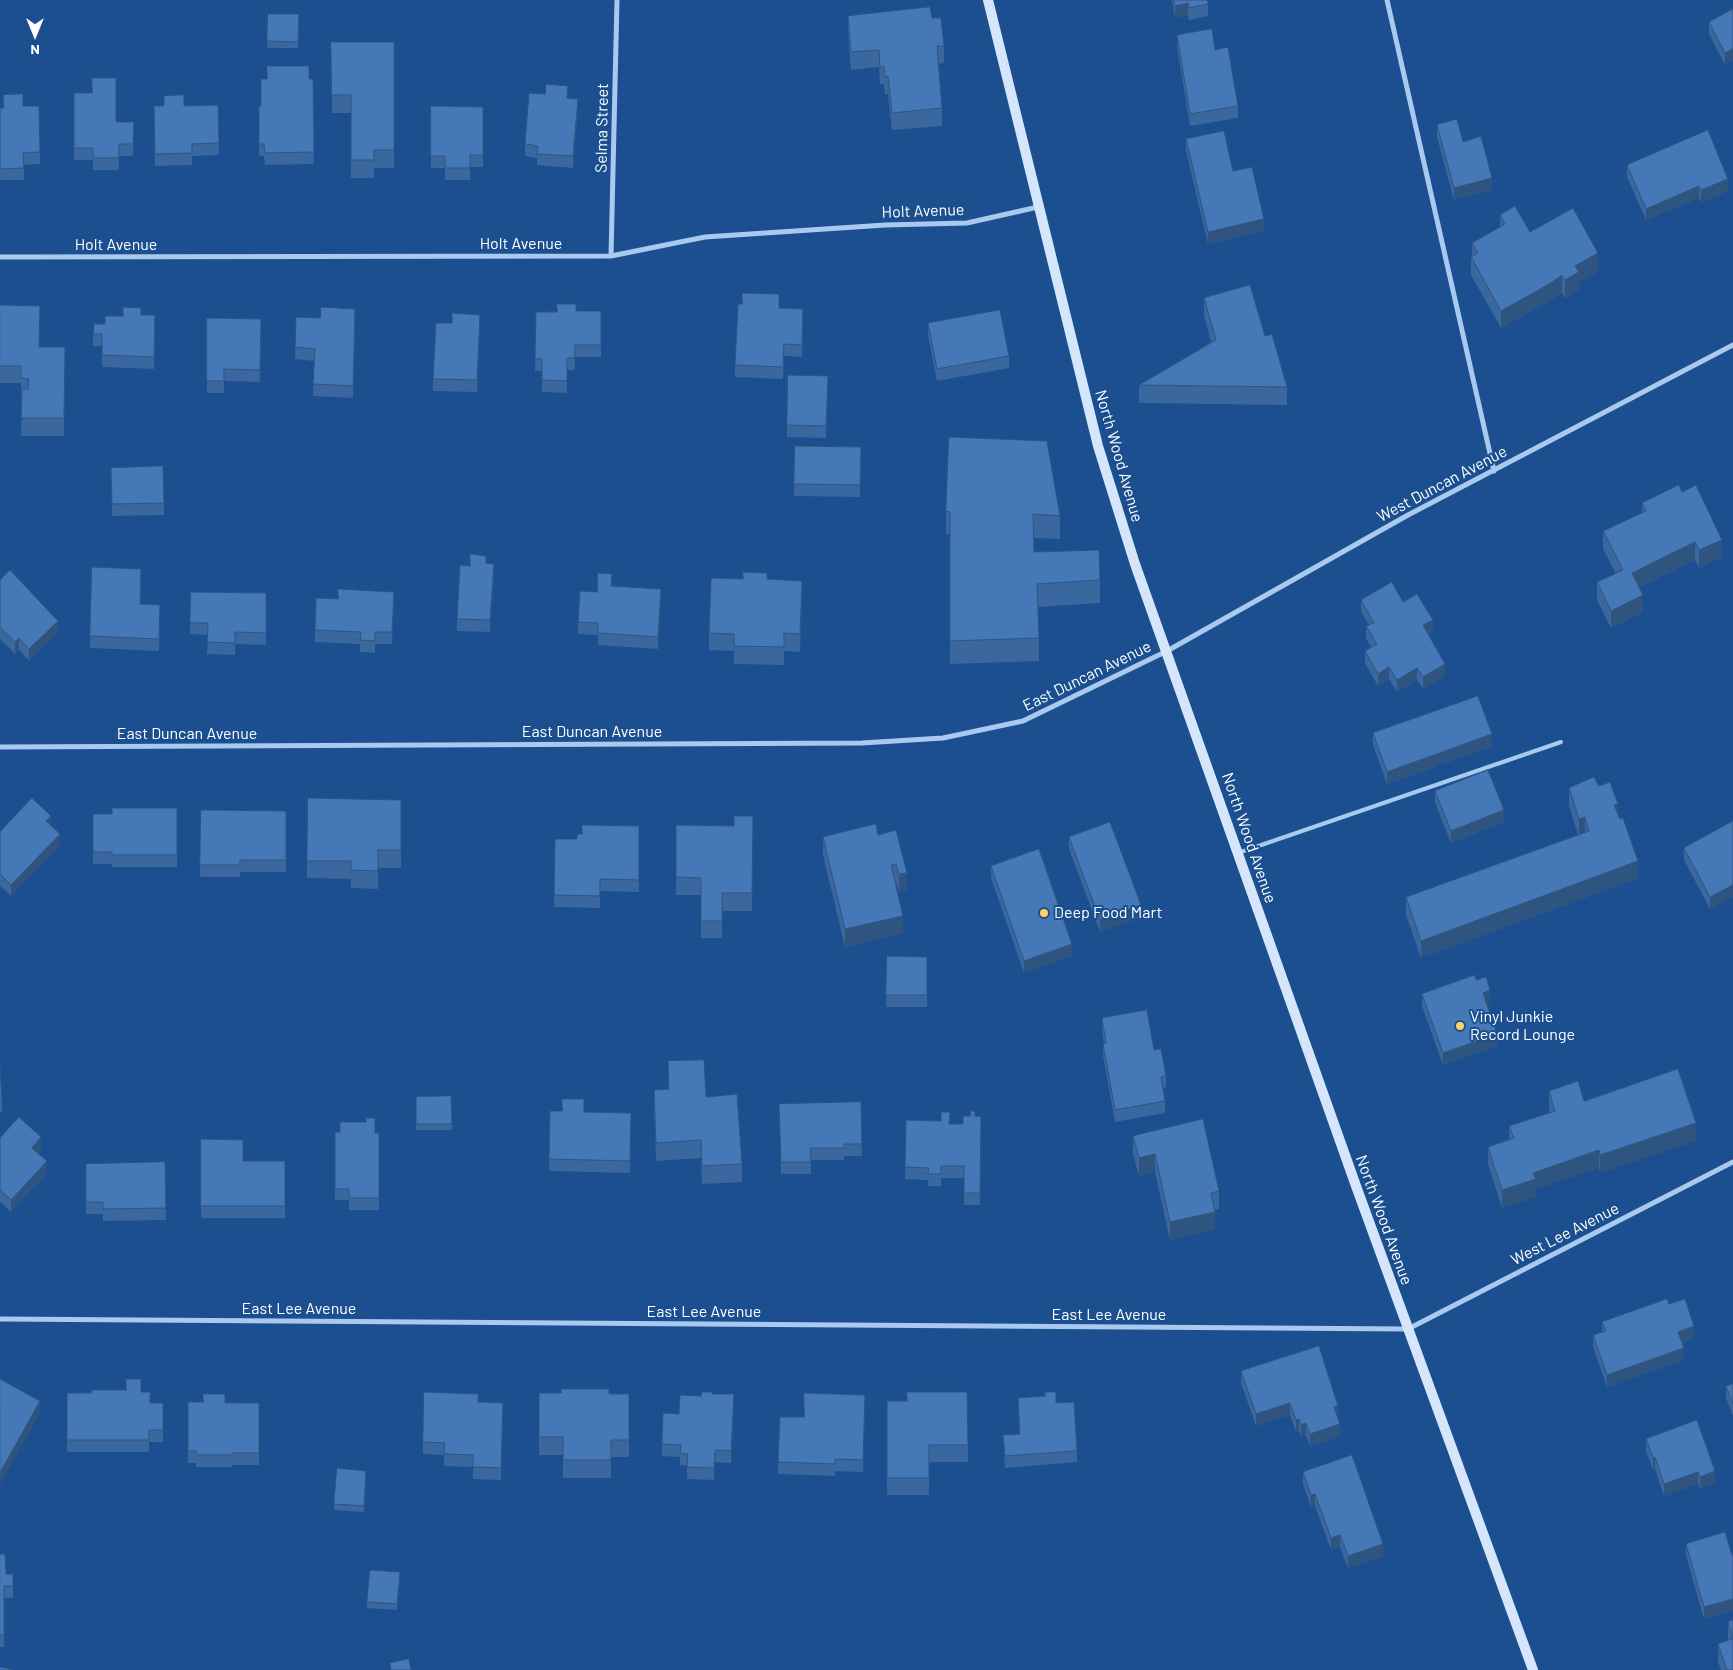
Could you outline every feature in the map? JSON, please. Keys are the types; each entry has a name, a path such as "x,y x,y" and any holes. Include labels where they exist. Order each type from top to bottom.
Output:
{"main road":[{"name":"North Wood Avenue","path":"988,0 1098,446 1135,564 1356,1186 1533,1670"}],"street":[{"name":"Selma Street","path":"611,256 617,0"},
{"path":"1386,0 1494,471"},
{"name":"Holt Avenue","path":"0,257 611,256 704,237 885,225 967,223 1038,208"},
{"name":"West Duncan Avenue","path":"1167,651 1408,515 1733,345"},
{"name":"East Duncan Avenue","path":"0,747 862,743 943,738 1023,721 1167,651"},
{"name":"West Lee Avenue","path":"1408,1329 1733,1162"},
{"name":"East Lee Avenue","path":"0,1319 1408,1329"}],"lane":[{"path":"1238,853 1561,742"}],"building":[{"path":"1174,0 1207,0 1208,4 1189,8 1188,3 1175,6"},
{"path":"930,7 932,18 941,18 944,46 937,46 942,108 892,113 888,76 885,77 884,67 880,67 879,50 851,52 848,16"},
{"path":"1733,9 1733,49 1725,53 1709,22"},
{"path":"268,14 299,14 298,42 267,41"},
{"path":"1212,29 1215,50 1228,47 1238,106 1190,114 1177,35"},
{"path":"331,42 394,42 394,150 374,150 374,160 351,160 351,95 332,95"},
{"path":"267,66 309,66 309,79 313,79 314,152 265,153 264,144 259,144 261,79 267,79"},
{"path":"92,78 116,78 116,122 134,122 133,144 119,144 119,158 93,158 93,148 74,148 74,93 92,93"},
{"path":"546,84 568,86 567,98 578,99 573,156 537,154 538,146 525,144 529,93 545,94"},
{"path":"23,94 23,106 39,106 40,152 23,153 24,168 0,169 0,108 4,108 3,95"},
{"path":"184,95 184,106 218,105 219,143 192,144 192,153 155,154 154,106 164,106 164,96"},
{"path":"431,106 483,107 483,155 470,155 470,168 445,168 445,156 431,156"},
{"path":"1457,119 1463,142 1481,136 1492,178 1454,188 1437,125"},
{"path":"1708,130 1728,179 1701,190 1699,186 1646,209 1627,165"},
{"path":"1224,131 1233,171 1252,167 1264,219 1208,232 1186,139"},
{"path":"1515,206 1530,232 1573,208 1598,253 1575,266 1579,272 1565,280 1562,275 1501,311 1471,257 1478,253 1472,243 1505,224 1500,215"},
{"path":"1250,285 1265,336 1272,334 1287,387 1139,385 1216,340 1204,298"},
{"path":"742,293 779,294 779,308 803,309 802,345 784,344 783,367 735,365 738,304 742,304"},
{"path":"557,304 576,304 576,311 601,311 601,345 575,345 575,358 567,358 567,381 542,380 542,359 535,359 536,312 557,312"},
{"path":"0,305 40,306 39,347 65,347 64,418 21,418 22,389 28,389 29,379 21,378 21,366 0,366"},
{"path":"123,307 141,308 141,315 155,315 154,357 102,355 102,334 93,334 94,324 105,324 105,316 123,316"},
{"path":"321,307 355,309 353,386 313,384 315,349 295,347 296,317 320,318"},
{"path":"1000,310 1009,356 937,369 928,323"},
{"path":"452,313 480,315 477,380 433,379 436,323 452,323"},
{"path":"207,318 261,319 260,370 224,369 224,381 207,381"},
{"path":"788,375 828,376 826,426 787,425"},
{"path":"949,437 1047,441 1060,516 1033,514 1034,552 1099,550 1100,580 1037,584 1039,638 950,641 950,512 946,511"},
{"path":"795,446 861,447 860,485 794,484"},
{"path":"163,466 164,503 112,504 111,468"},
{"path":"1679,485 1682,492 1696,485 1722,540 1699,550 1695,542 1632,573 1643,595 1611,611 1597,582 1623,570 1603,531 1646,511 1642,503"},
{"path":"470,554 486,556 486,563 494,564 490,620 457,619 460,565 470,566"},
{"path":"92,567 141,569 140,604 160,605 159,639 90,636"},
{"path":"10,570 58,621 29,649 19,638 15,642 0,627 0,580"},
{"path":"743,572 767,573 767,579 802,581 800,634 784,633 784,647 734,646 734,634 709,633 711,578 743,579"},
{"path":"598,573 612,574 611,586 661,589 658,637 598,633 598,623 578,622 580,591 597,592"},
{"path":"1392,582 1403,602 1417,594 1433,620 1423,625 1445,664 1423,677 1417,668 1397,680 1389,667 1378,674 1365,651 1377,644 1366,626 1374,623 1361,600"},
{"path":"338,589 394,592 392,632 375,632 375,641 360,640 361,632 315,630 316,598 338,599"},
{"path":"191,592 266,593 266,633 235,632 235,643 207,642 208,623 190,623"},
{"path":"1478,696 1492,734 1387,772 1373,733"},
{"path":"1488,770 1504,810 1451,831 1435,791"},
{"path":"1594,777 1599,786 1610,782 1618,804 1614,805 1620,819 1623,818 1638,861 1421,941 1406,897 1589,831 1585,817 1579,819 1569,788"},
{"path":"32,798 51,816 46,821 60,834 11,885 0,874 0,832"},
{"path":"308,798 401,800 401,850 378,850 378,871 351,870 351,861 307,861"},
{"path":"112,808 177,808 177,855 112,855 112,852 93,852 93,814 112,814"},
{"path":"201,810 286,811 286,860 240,860 240,865 200,865"},
{"path":"734,816 753,816 752,893 722,893 722,921 701,921 701,878 676,877 676,825 734,826"},
{"path":"1733,821 1733,885 1710,897 1684,848"},
{"path":"1110,822 1141,905 1100,920 1069,837"},
{"path":"876,824 878,835 896,830 907,873 899,874 896,864 891,865 903,916 845,929 823,837"},
{"path":"582,825 639,826 639,880 600,879 600,896 554,895 555,839 577,839 577,834 582,834"},
{"path":"1039,849 1072,944 1024,961 991,866"},
{"path":"887,956 927,957 927,995 886,995"},
{"name":"Vinyl Junkie Record Lounge","path":"1475,975 1476,980 1486,977 1490,990 1483,993 1497,1034 1443,1053 1422,994"},
{"path":"1147,1010 1154,1050 1161,1049 1166,1076 1161,1077 1165,1101 1115,1110 1103,1044 1106,1043 1102,1018"},
{"path":"704,1060 706,1097 737,1094 742,1164 702,1166 701,1140 656,1143 654,1090 669,1089 668,1061"},
{"path":"0,1065 2,1100 0,1100"},
{"path":"1678,1069 1696,1123 1600,1155 1599,1150 1533,1173 1536,1179 1502,1190 1488,1147 1514,1138 1509,1126 1555,1111 1549,1091 1578,1081 1584,1101"},
{"path":"451,1096 452,1124 416,1124 416,1097"},
{"path":"562,1099 584,1099 584,1112 631,1113 630,1161 549,1159 550,1111 562,1111"},
{"path":"861,1102 862,1144 844,1144 844,1148 810,1148 811,1162 781,1162 779,1104"},
{"path":"971,1111 975,1111 975,1116 981,1117 980,1193 964,1193 964,1166 941,1166 941,1174 928,1174 929,1168 905,1167 906,1120 941,1121 941,1112 950,1112 949,1124 963,1124 963,1116 970,1116"},
{"path":"19,1117 41,1137 32,1148 47,1161 11,1200 0,1190 0,1138"},
{"path":"366,1118 375,1118 375,1133 379,1133 379,1198 349,1198 349,1189 335,1189 335,1132 340,1132 340,1122 366,1122"},
{"path":"1203,1119 1219,1191 1211,1193 1215,1212 1170,1222 1155,1154 1139,1158 1133,1136"},
{"path":"201,1139 243,1140 243,1161 285,1161 285,1206 201,1206"},
{"path":"165,1162 166,1208 103,1209 103,1202 86,1202 86,1164"},
{"path":"1667,1299 1669,1304 1685,1299 1694,1326 1678,1332 1684,1348 1607,1375 1593,1335 1606,1331 1602,1322"},
{"path":"1319,1346 1338,1406 1334,1407 1340,1424 1310,1434 1306,1423 1301,1425 1299,1419 1296,1420 1290,1403 1256,1414 1241,1371"},
{"path":"0,1379 40,1401 0,1473"},
{"path":"126,1379 141,1379 141,1392 150,1392 150,1403 163,1403 163,1430 149,1430 149,1440 67,1440 67,1393 92,1393 92,1390 126,1390"},
{"path":"1733,1384 1733,1404 1726,1386"},
{"path":"561,1389 609,1389 609,1394 629,1394 629,1440 611,1440 611,1460 563,1460 563,1437 539,1437 539,1393 561,1393"},
{"path":"424,1392 478,1394 478,1402 503,1403 501,1468 473,1467 473,1455 444,1454 445,1443 423,1442"},
{"path":"702,1392 734,1394 731,1451 715,1450 714,1468 687,1467 688,1454 680,1453 681,1445 662,1444 663,1413 679,1414 680,1395 701,1396"},
{"path":"907,1392 967,1392 968,1445 929,1445 929,1478 887,1478 887,1401 907,1401"},
{"path":"1045,1392 1056,1392 1056,1403 1074,1402 1077,1451 1005,1456 1003,1435 1020,1434 1018,1398 1045,1396"},
{"path":"804,1393 865,1395 863,1460 835,1459 835,1464 778,1462 780,1417 804,1417"},
{"path":"203,1394 225,1394 225,1403 259,1403 259,1453 196,1455 196,1451 188,1451 188,1402 203,1402"},
{"path":"1697,1420 1715,1471 1700,1477 1698,1472 1664,1484 1655,1457 1653,1458 1646,1439"},
{"path":"1352,1455 1383,1544 1348,1556 1340,1535 1331,1538 1315,1494 1311,1495 1303,1472"},
{"path":"337,1468 366,1471 364,1506 334,1504"},
{"path":"1725,1532 1733,1555 1733,1599 1704,1607 1686,1544"},
{"path":"0,1554 5,1554 6,1574 13,1574 13,1586 4,1586 4,1635 0,1635"},
{"path":"370,1570 400,1572 397,1604 367,1602"},
{"path":"1733,1620 1733,1638 1728,1622"},
{"path":"1733,1639 1733,1670 1727,1670 1718,1644"},
{"path":"409,1659 411,1670 391,1670 390,1663"},
{"path":"0,1667 12,1669 12,1670 0,1670"}],"place":[{"name":"Deep Food Mart","path":"1044,913"},
{"name":"Vinyl Junkie Record Lounge","path":"1460,1026"}]}
